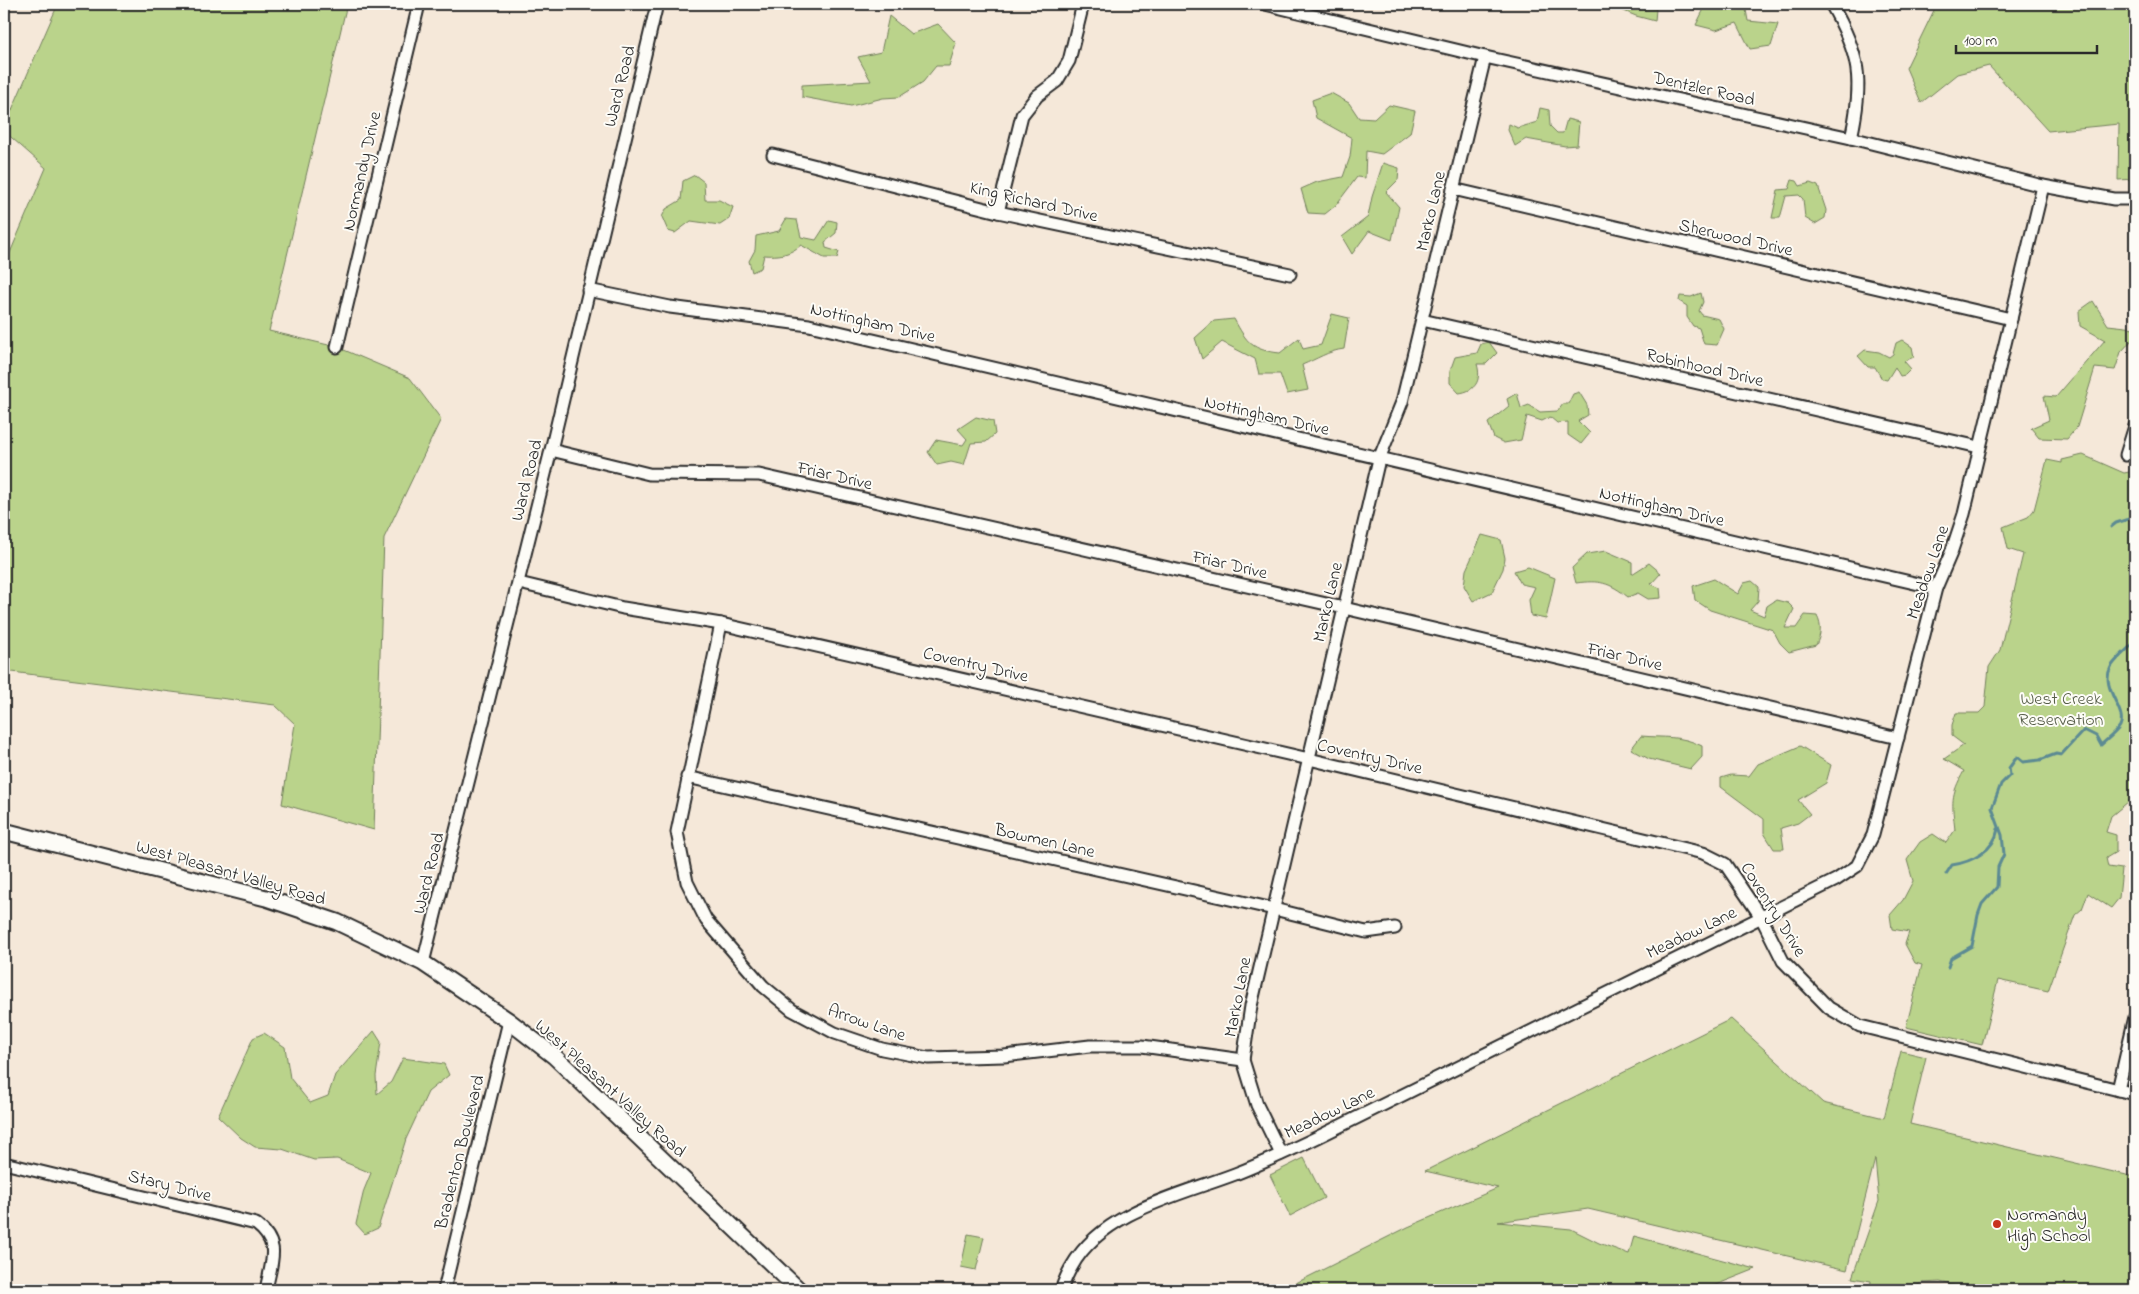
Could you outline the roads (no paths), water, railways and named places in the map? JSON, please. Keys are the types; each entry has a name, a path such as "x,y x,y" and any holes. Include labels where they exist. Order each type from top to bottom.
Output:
{"main road":[{"name":"West Pleasant Valley Road","path":"4,831 266,898 337,922 423,963 509,1021 554,1056 800,1290"}],"street":[{"name":"Normandy Drive","path":"337,347 419,4"},
{"name":"Ward Road","path":"423,963 551,450 657,4"},
{"path":"998,212 1022,115 1037,96 1057,81 1069,60 1083,4"},
{"name":"Dentzler Road","path":"1265,4 1485,57 1851,138 2043,186 2114,199 2135,199"},
{"path":"1830,4 1848,34 1855,54 1858,105 1851,138"},
{"name":"Marko Lane","path":"1281,1154 1257,1105 1243,1060 1251,1006 1379,459 1402,402 1485,57"},
{"name":"King Richard Drive","path":"773,155 998,212 1290,274"},
{"name":"Meadow Lane","path":"1061,1290 1072,1265 1091,1243 1112,1225 1147,1207 1281,1154 1836,880 1857,866 1873,835 1936,588 1951,553 1964,514 2043,186"},
{"name":"Sherwood Drive","path":"1454,189 2011,319"},
{"name":"Nottingham Drive","path":"588,290 670,307 809,325 1936,588"},
{"name":"Robinhood Drive","path":"1422,320 1979,447"},
{"path":"2126,455 2135,426"},
{"name":"Friar Drive","path":"551,450 649,474 759,475 1344,608 1898,738"},
{"name":"Coventry Drive","path":"518,583 623,608 721,624 1310,759 1703,854 1725,864 1761,917 1783,961 1830,1008 1860,1026 2135,1094"},
{"name":"Arrow Lane","path":"721,624 687,776 677,832 687,882 706,920 763,986 792,1010 835,1033 882,1049 928,1058 1004,1056 1090,1046 1142,1046 1243,1060"},
{"name":"Bowmen Lane","path":"687,776 1274,909 1366,932 1395,928"},
{"path":"2118,1090 2135,1017"},
{"name":"Bradenton Boulevard","path":"444,1290 509,1021"},
{"name":"Stary Drive","path":"4,1163 256,1224 268,1234 274,1249 266,1290"}],"waterway":[{"path":"2111,527 2116,523 2135,517"},
{"path":"1948,967 1951,958 1972,946 1982,904 1997,887 1998,867 2004,854 2002,835 1992,808 2001,784 2010,775 2009,768 2017,757 2023,762 2040,760 2056,754 2061,755 2084,730 2096,736 2101,745 2114,734 2120,726 2121,720 2108,683 2108,675 2113,664 2135,642"},
{"path":"1946,874 1952,865 1974,858 1987,849 1996,837 1998,829"}],"place":[{"name":"Normandy High School","path":"1997,1224"}],"park label":[{"name":"West Creek Reservation","path":"2061,708"}]}
